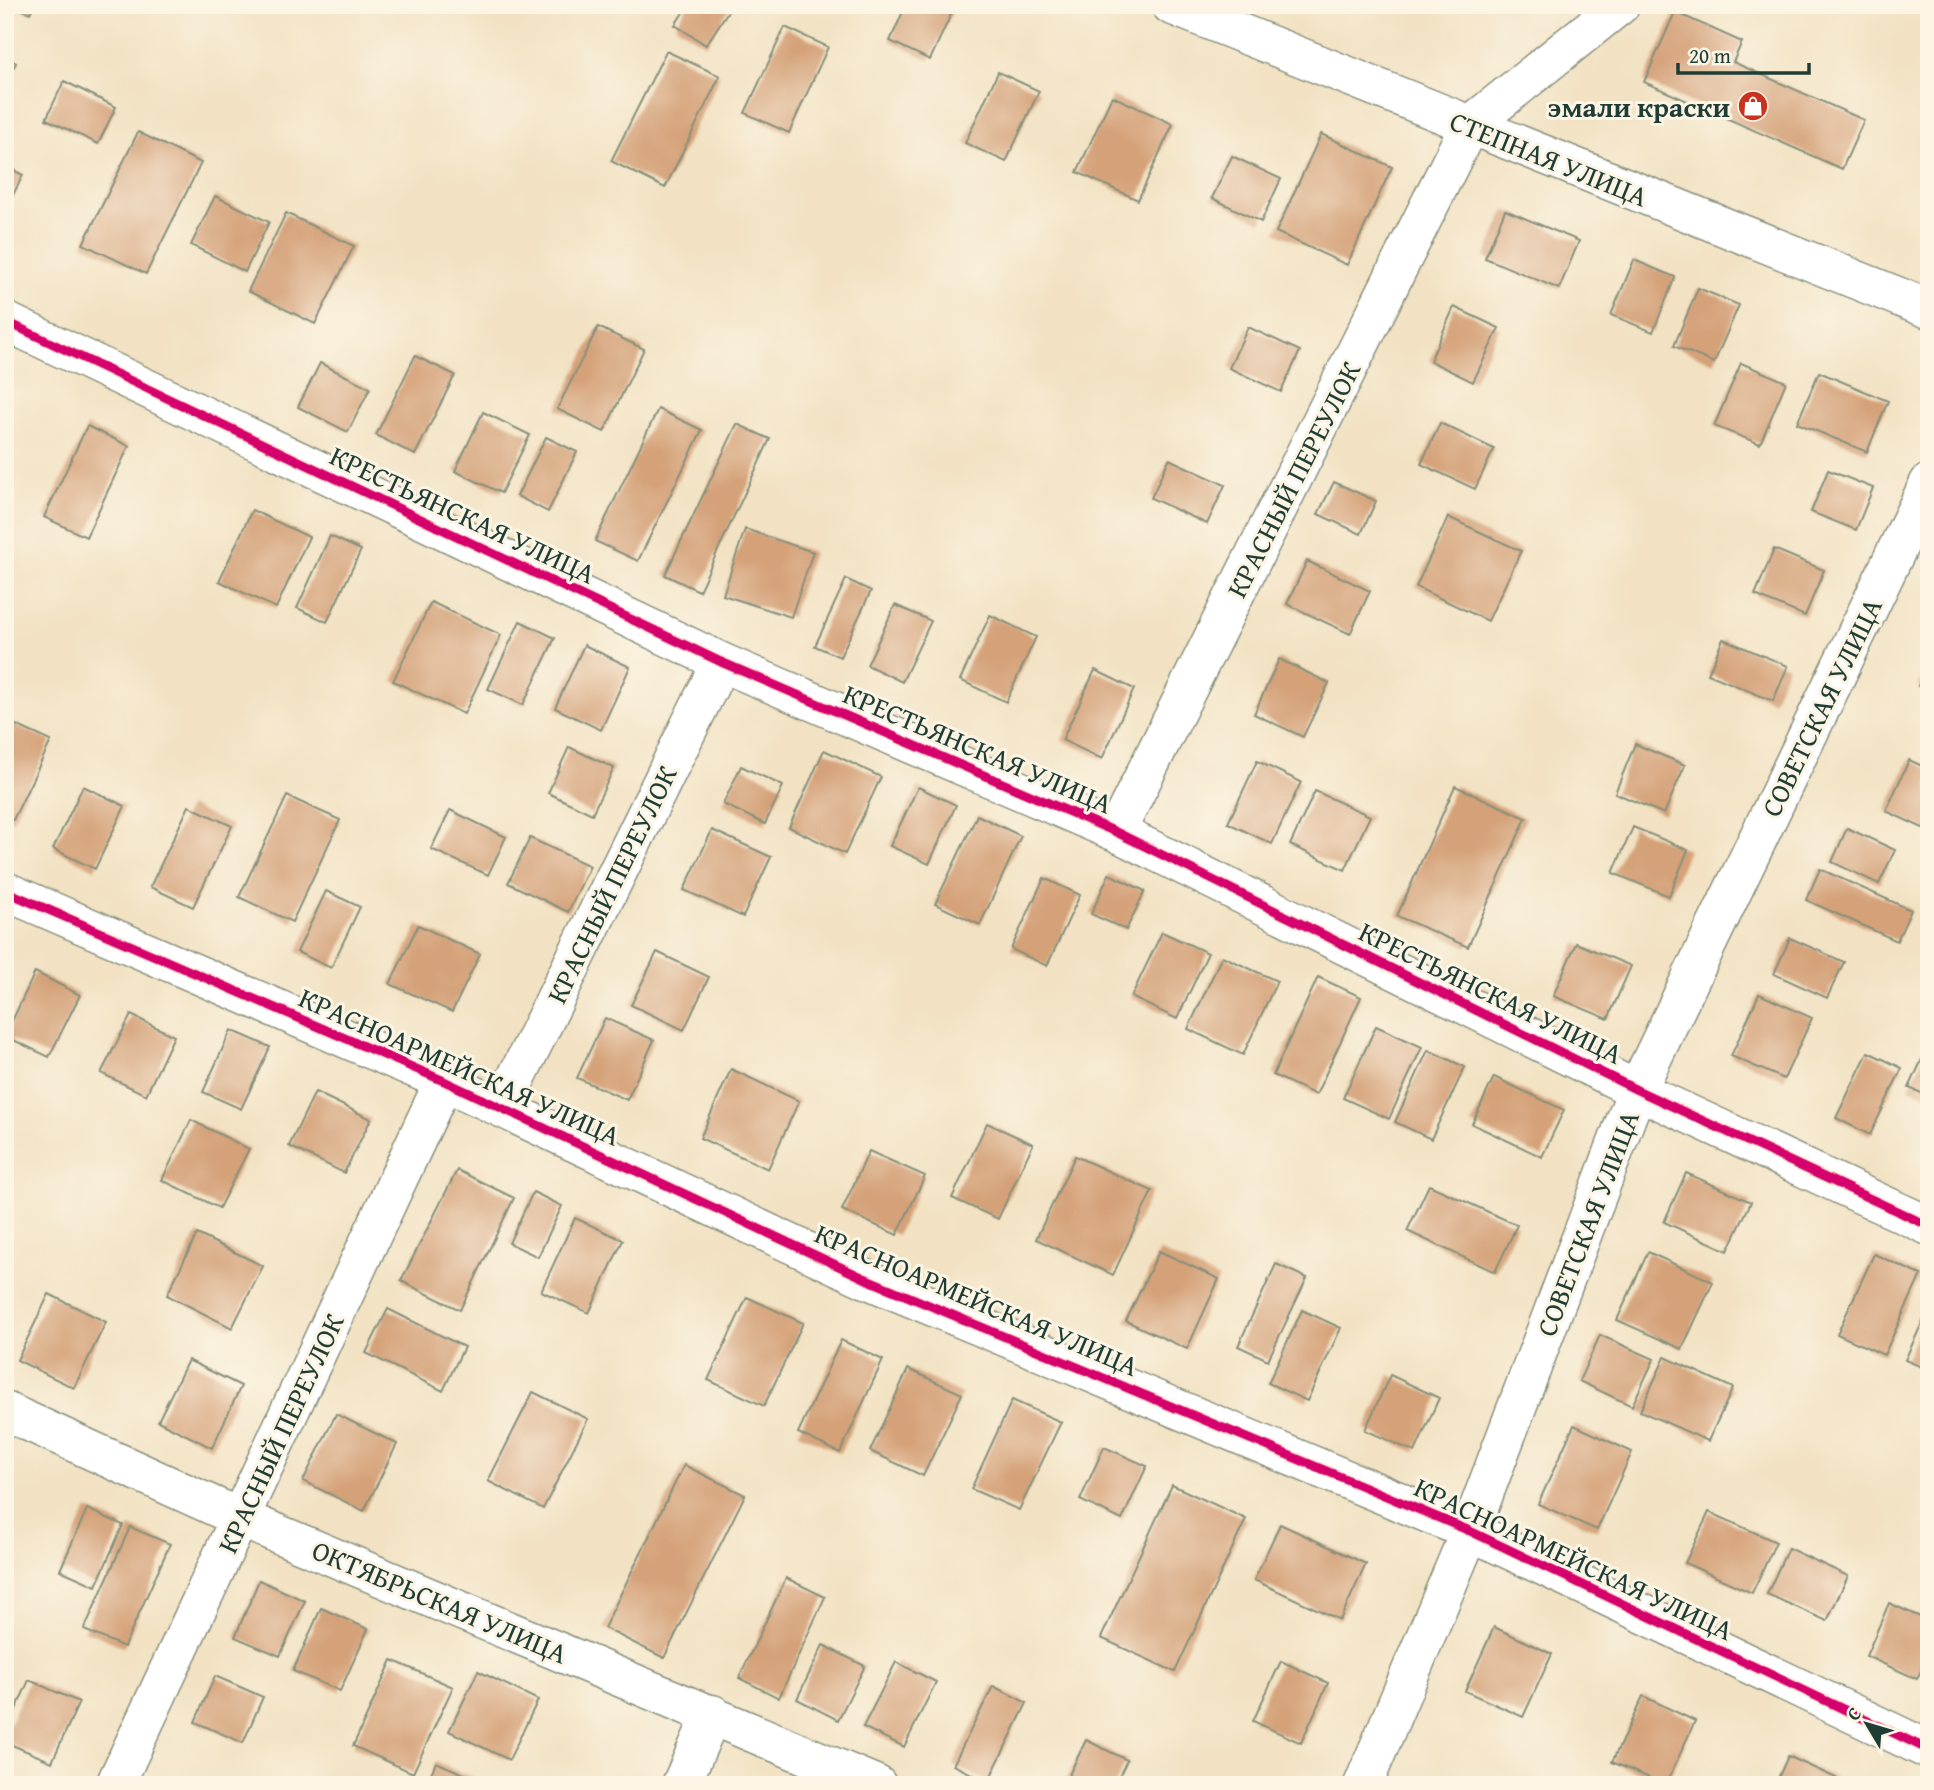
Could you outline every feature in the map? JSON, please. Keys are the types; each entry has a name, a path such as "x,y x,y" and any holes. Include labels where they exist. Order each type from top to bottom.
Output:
{"street":[{"name":"СТЕПНАЯ УЛИЦА","path":"1171,5 1929,309"},
{"path":"1469,126 1620,5"},
{"name":"КРАСНЫЙ ПЕРЕУЛОК","path":"1116,832 1469,126"},
{"name":"КРЕСТЬЯНСКАЯ УЛИЦА","path":"5,321 721,662 1116,832 1637,1090 1929,1226"},
{"name":"СОВЕТСКАЯ УЛИЦА","path":"1363,1785 1470,1531 1637,1090 1929,483"},
{"name":"КРАСНЫЙ ПЕРЕУЛОК","path":"502,1107 721,662"},
{"name":"КРАСНОАРМЕЙСКАЯ УЛИЦА","path":"5,891 502,1107 864,1278 1470,1531 1929,1750"},
{"name":"КРАСНЫЙ ПЕРЕУЛОК","path":"115,1785 444,1081"},
{"name":"ОКТЯБРЬСКАЯ УЛИЦА","path":"5,1412 240,1518 877,1785"},
{"path":"681,1785 712,1714"}],"building":[{"path":"13,5 34,5 30,13"},
{"path":"688,5 732,5 706,45 675,25"},
{"path":"906,5 949,5 954,8 930,60 890,41"},
{"path":"1675,12 1742,42 1733,62 1864,120 1842,169 1644,82"},
{"path":"785,27 828,47 789,133 745,113"},
{"path":"666,51 720,76 665,188 611,161"},
{"path":"5,57 16,63 5,84"},
{"path":"998,72 1039,91 1006,162 965,143"},
{"path":"64,81 116,107 98,144 46,119"},
{"path":"1112,96 1173,124 1138,200 1077,172"},
{"path":"138,132 201,163 146,274 83,244"},
{"path":"1321,134 1392,167 1347,265 1276,232"},
{"path":"1232,156 1281,179 1261,222 1212,198"},
{"path":"5,166 23,175 5,211"},
{"path":"215,196 269,222 245,272 191,245"},
{"path":"1505,210 1579,241 1559,289 1485,258"},
{"path":"286,213 354,246 315,324 248,291"},
{"path":"1634,260 1675,277 1653,332 1611,315"},
{"path":"1698,288 1739,305 1714,363 1674,346"},
{"path":"1454,307 1499,328 1473,382 1430,361"},
{"path":"598,327 644,349 604,432 557,409"},
{"path":"1248,327 1300,351 1281,392 1229,368"},
{"path":"415,356 455,375 415,455 376,435"},
{"path":"320,363 370,388 348,432 298,407"},
{"path":"1741,363 1786,382 1760,444 1714,426"},
{"path":"1819,372 1888,401 1867,452 1797,423"},
{"path":"658,409 702,430 638,561 595,541"},
{"path":"483,412 530,435 501,493 455,471"},
{"path":"1440,423 1494,449 1475,489 1421,464"},
{"path":"737,424 770,439 699,591 665,575"},
{"path":"87,426 129,446 86,537 44,517"},
{"path":"546,437 577,452 548,512 517,496"},
{"path":"1169,459 1225,485 1207,524 1151,498"},
{"path":"1828,470 1873,488 1856,530 1811,512"},
{"path":"1334,482 1376,501 1361,534 1318,514"},
{"path":"252,510 309,537 276,608 219,581"},
{"path":"1448,517 1521,551 1488,621 1416,587"},
{"path":"745,529 813,552 791,617 723,595"},
{"path":"330,536 361,550 327,622 297,608"},
{"path":"1774,549 1824,570 1805,616 1755,595"},
{"path":"1307,561 1370,591 1350,634 1287,604"},
{"path":"846,579 871,591 840,657 815,646"},
{"path":"431,602 501,635 464,714 393,681"},
{"path":"895,605 931,621 902,682 867,665"},
{"path":"990,615 1036,637 1006,702 960,680"},
{"path":"520,621 555,638 523,705 488,689"},
{"path":"1723,639 1788,666 1773,701 1708,674"},
{"path":"584,645 630,667 601,730 555,708"},
{"path":"1279,659 1329,683 1303,737 1254,714"},
{"path":"1929,663 1929,691 1918,686"},
{"path":"1095,670 1134,689 1102,759 1062,740"},
{"path":"5,720 51,741 13,820 5,817"},
{"path":"1635,744 1685,765 1664,814 1615,793"},
{"path":"569,747 614,768 592,814 548,793"},
{"path":"824,750 881,777 845,854 789,827"},
{"path":"1909,760 1929,769 1929,831 1886,811"},
{"path":"1257,761 1301,782 1272,844 1228,823"},
{"path":"741,766 783,786 765,824 723,804"},
{"path":"83,786 125,806 95,869 53,849"},
{"path":"1455,786 1526,818 1468,947 1397,916"},
{"path":"918,787 956,805 929,864 890,846"},
{"path":"1315,791 1370,816 1345,870 1290,845"},
{"path":"287,796 340,820 292,922 239,897"},
{"path":"189,806 232,826 193,907 150,887"},
{"path":"450,810 506,837 488,875 431,849"},
{"path":"977,815 1021,836 980,925 935,904"},
{"path":"1633,827 1688,850 1669,896 1613,873"},
{"path":"1847,828 1895,850 1879,884 1832,862"},
{"path":"712,830 771,857 743,917 684,890"},
{"path":"530,838 590,866 568,912 508,883"},
{"path":"1820,869 1911,910 1897,941 1806,900"},
{"path":"1109,874 1145,891 1126,930 1091,914"},
{"path":"1044,878 1080,895 1047,966 1011,949"},
{"path":"326,891 360,907 331,968 297,952"},
{"path":"418,925 480,954 452,1012 390,984"},
{"path":"1162,932 1208,953 1177,1019 1131,997"},
{"path":"1790,938 1844,962 1827,998 1774,974"},
{"path":"1576,943 1631,966 1608,1019 1553,996"},
{"path":"657,952 709,977 684,1030 631,1005"},
{"path":"1222,956 1277,981 1243,1055 1188,1029"},
{"path":"35,972 80,995 49,1057 5,1036"},
{"path":"1318,977 1361,997 1316,1095 1273,1075"},
{"path":"1759,994 1812,1018 1784,1079 1731,1056"},
{"path":"131,1015 174,1036 146,1095 101,1073"},
{"path":"605,1018 654,1040 627,1100 577,1078"},
{"path":"1376,1026 1422,1047 1389,1119 1343,1098"},
{"path":"231,1030 270,1047 241,1109 203,1092"},
{"path":"1929,1044 1929,1096 1909,1088"},
{"path":"1428,1050 1465,1067 1431,1139 1395,1122"},
{"path":"1868,1052 1902,1068 1870,1135 1836,1118"},
{"path":"731,1069 799,1101 768,1169 700,1138"},
{"path":"1494,1077 1564,1110 1542,1157 1472,1124"},
{"path":"315,1092 371,1119 344,1173 289,1146"},
{"path":"191,1120 249,1149 219,1208 162,1180"},
{"path":"987,1123 1033,1144 998,1219 952,1198"},
{"path":"869,1151 925,1176 897,1235 842,1210"},
{"path":"1075,1156 1152,1191 1113,1275 1036,1239"},
{"path":"457,1170 514,1198 460,1310 401,1281"},
{"path":"1686,1173 1751,1202 1728,1251 1664,1222"},
{"path":"1429,1185 1517,1225 1495,1272 1407,1231"},
{"path":"533,1192 562,1206 538,1257 509,1243"},
{"path":"575,1218 623,1240 589,1313 541,1291"},
{"path":"197,1234 263,1266 232,1328 167,1295"},
{"path":"1159,1251 1219,1279 1187,1349 1126,1321"},
{"path":"1648,1252 1713,1282 1682,1349 1617,1320"},
{"path":"1874,1254 1921,1275 1884,1355 1837,1334"},
{"path":"1276,1264 1307,1278 1268,1360 1238,1346"},
{"path":"49,1294 106,1322 74,1388 17,1360"},
{"path":"747,1297 803,1323 764,1406 708,1380"},
{"path":"1929,1308 1929,1370 1905,1360"},
{"path":"388,1309 464,1347 443,1391 366,1353"},
{"path":"1302,1310 1341,1328 1307,1401 1268,1383"},
{"path":"1600,1335 1654,1359 1632,1406 1579,1381"},
{"path":"841,1340 883,1360 840,1453 798,1433"},
{"path":"1665,1357 1733,1388 1708,1441 1640,1411"},
{"path":"188,1360 241,1386 212,1448 158,1421"},
{"path":"908,1369 962,1394 923,1476 870,1451"},
{"path":"1390,1375 1439,1398 1415,1452 1365,1430"},
{"path":"533,1392 588,1419 543,1509 488,1481"},
{"path":"1012,1400 1061,1422 1019,1510 971,1489"},
{"path":"336,1414 397,1444 364,1511 303,1481"},
{"path":"1574,1425 1632,1452 1597,1530 1538,1504"},
{"path":"1104,1447 1147,1466 1122,1520 1080,1500"},
{"path":"684,1465 745,1495 664,1658 604,1628"},
{"path":"1172,1485 1246,1519 1175,1672 1101,1638"},
{"path":"87,1509 123,1525 96,1586 60,1570"},
{"path":"1709,1512 1776,1542 1752,1593 1685,1563"},
{"path":"1280,1524 1366,1564 1340,1620 1254,1580"},
{"path":"130,1527 170,1544 124,1647 84,1630"},
{"path":"1788,1548 1848,1576 1827,1621 1767,1594"},
{"path":"786,1578 825,1597 779,1698 739,1678"},
{"path":"259,1580 305,1601 280,1656 235,1637"},
{"path":"1889,1603 1929,1621 1929,1654 1917,1679 1866,1656"},
{"path":"321,1608 368,1629 340,1691 293,1671"},
{"path":"1494,1627 1552,1654 1523,1717 1465,1691"},
{"path":"823,1645 865,1666 838,1720 797,1699"},
{"path":"392,1660 453,1687 413,1773 353,1746"},
{"path":"1281,1661 1328,1683 1301,1743 1253,1721"},
{"path":"896,1662 936,1682 904,1747 863,1727"},
{"path":"478,1671 538,1700 509,1760 449,1731"},
{"path":"215,1676 263,1697 243,1743 195,1722"},
{"path":"29,1680 79,1702 52,1762 5,1742 5,1734"},
{"path":"993,1686 1027,1703 988,1782 953,1765"},
{"path":"1643,1696 1695,1721 1666,1785 1612,1762"},
{"path":"1086,1740 1127,1760 1115,1785 1064,1785"},
{"path":"1788,1756 1836,1778 1833,1785 1775,1785"},
{"path":"436,1762 489,1785 426,1785"}],"cycle path":[{"path":"5,321 721,662 1116,832 1637,1090 1929,1226"},
{"path":"5,891 444,1081 864,1278 1470,1531 1929,1750"}],"place":[{"name":"эмали краски","path":"1753,106"}]}
